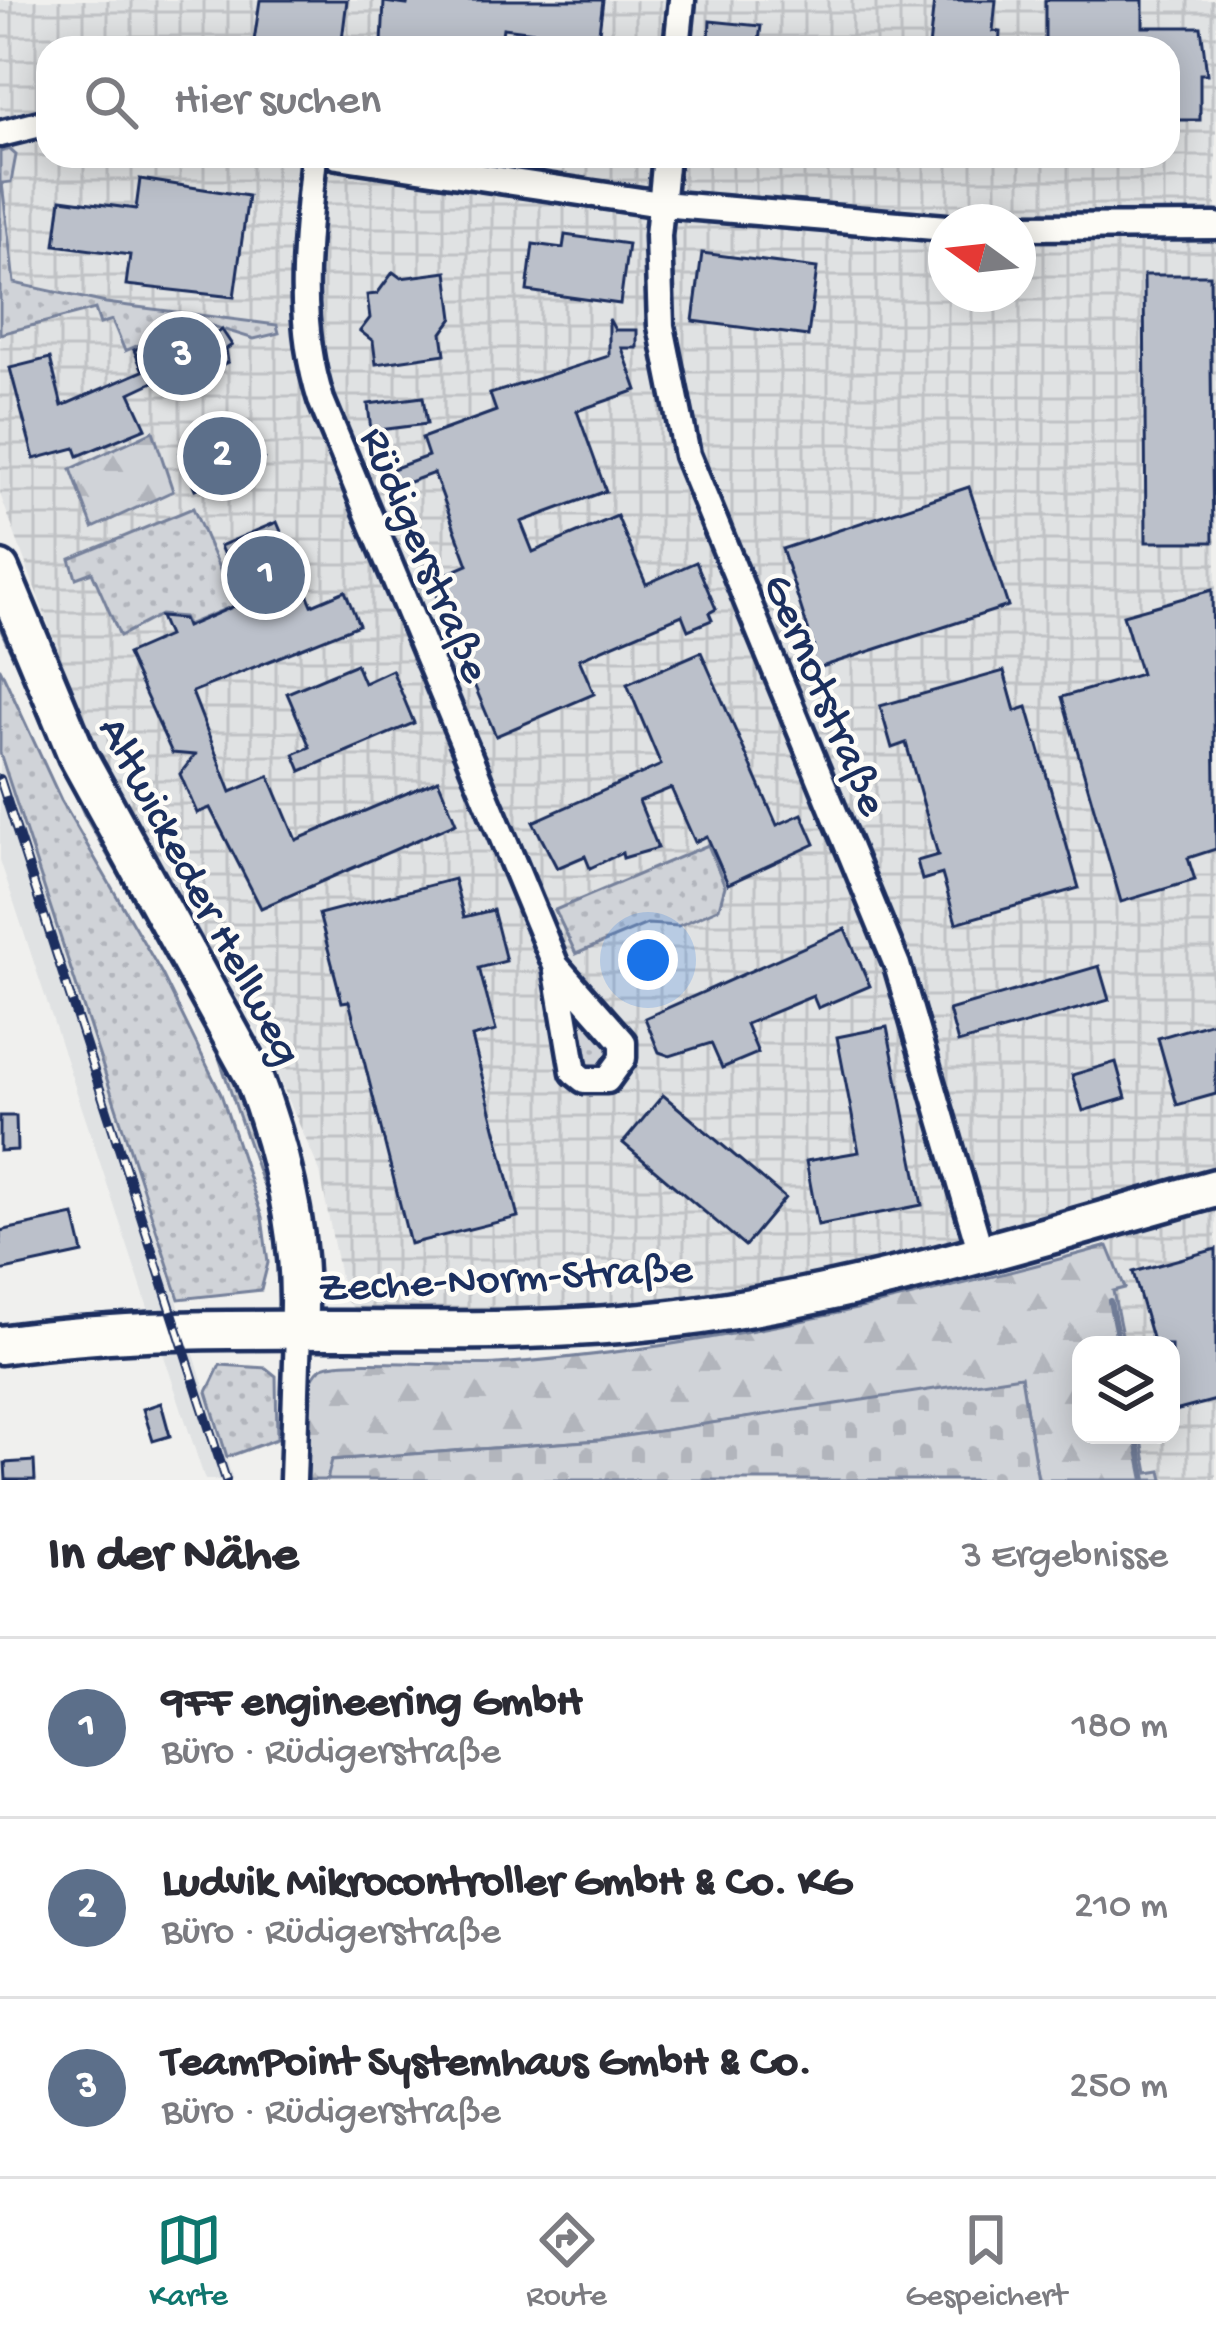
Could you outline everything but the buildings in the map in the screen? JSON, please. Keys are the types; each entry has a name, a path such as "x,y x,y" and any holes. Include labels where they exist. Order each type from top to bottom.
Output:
{"main road":[{"name":"Altwickeder Hellweg","path":"0,570 77,755 253,1075 268,1115 298,1244 298,1332"},
{"name":"Zeche-Norm-Straße","path":"0,1345 143,1330 531,1330 678,1318 790,1298 981,1253 1216,1187"}],"street":[{"path":"678,36 682,0"},
{"path":"0,134 36,125"},
{"name":"Rüdigerstraße","path":"313,168 303,293 313,373 343,457 556,966"},
{"path":"419,168 661,204 928,226"},
{"name":"Gernotstraße","path":"665,168 661,326 687,455 897,965 981,1253"},
{"path":"1036,227 1216,226"},
{"path":"293,1480 298,1332"}],"shaded area":[{"path":"0,0 1216,0 1216,1480 1163,1480 1161,1471 1148,1473 1143,1444 1180,1444 1180,1336 1122,1336 1113,1291 1125,1288 1108,1246 1108,1202 780,1283 670,1302 354,1309 344,1298 320,1172 264,1044 95,750 0,494"},
{"path":"0,753 79,985 233,1480 205,1480 0,860"}],"green space":[{"path":"9,149 16,155 11,182 2,183 14,283 106,303 277,325 279,333 254,339 196,321 125,351 112,320 100,324 95,309 0,334 0,152"},
{"path":"153,431 173,491 93,528 71,469"},
{"path":"193,508 260,663 253,667 228,608 187,625 183,617 160,615 120,636 92,572 76,578 70,559"},
{"path":"0,607 239,1080 274,1195 268,1195 260,1177 213,1040 85,816 0,628"},
{"path":"0,668 61,800 162,974 221,1094 262,1217 268,1263 261,1290 179,1299 0,753"},
{"path":"708,845 725,886 719,908 678,926 647,924 576,954 555,910"},
{"path":"579,1016 609,1043 608,1067 585,1067"},
{"path":"1108,1246 1125,1288 1113,1291 1122,1336 1072,1336 1072,1444 1143,1444 1148,1473 1161,1471 1163,1480 1038,1480 1021,1377 600,1440 333,1460 327,1480 302,1480 306,1401 315,1374 323,1367 497,1364 575,1357 729,1335 956,1286"},
{"path":"220,1365 266,1368 276,1376 277,1439 227,1457 207,1392"},
{"path":"1021,1376 1038,1480 327,1480 332,1460 600,1440"}],"waterway":[{"path":"1110,1301 1117,1336"},
{"path":"1138,1444 1145,1480"}],"railway":[{"path":"0,779 226,1480"}],"place":[{"name":"TeamPoint Systemhaus GmbH & Co.","path":"182,356"},
{"name":"Ludvik Mikrocontroller GmbH & Co. KG","path":"222,456"},
{"name":"9FF engineering GmbH","path":"266,575"}]}
